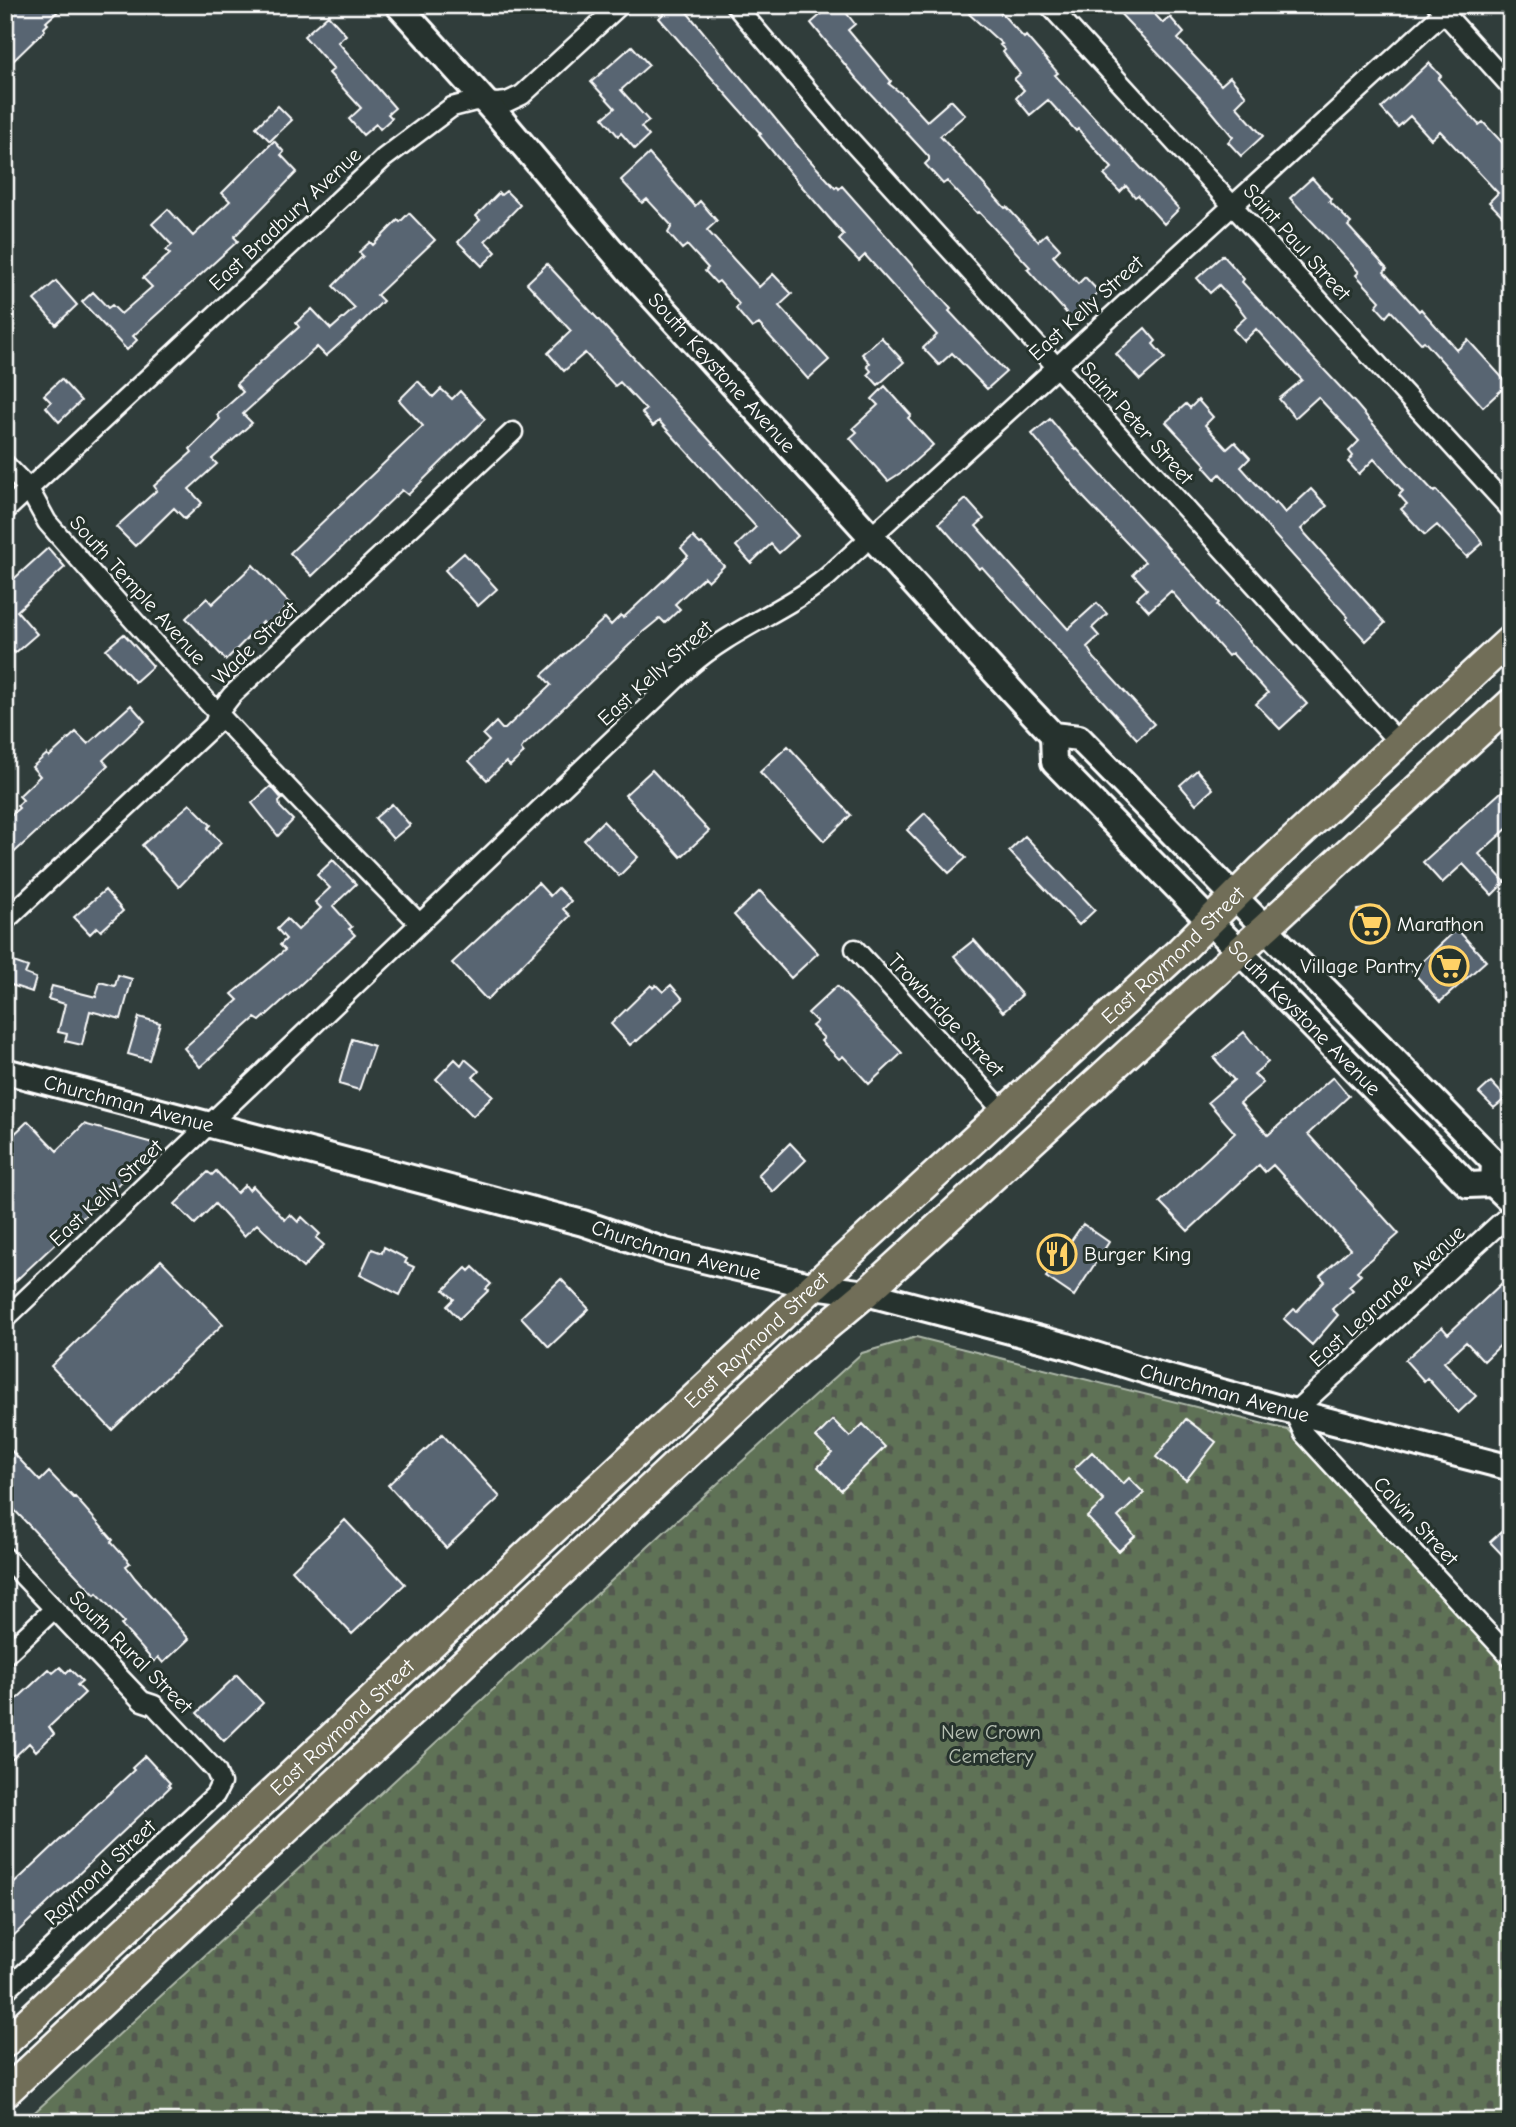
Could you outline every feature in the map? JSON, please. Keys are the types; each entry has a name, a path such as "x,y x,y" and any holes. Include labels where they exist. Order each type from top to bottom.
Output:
{"main road":[{"name":"South Keystone Avenue","path":"398,5 631,273 1054,735 1079,738 1266,928 1494,1162 1493,1184 1468,1185 1209,922 1054,762 1054,735"},
{"name":"East Raymond Street","path":"5,2043 1511,639"},
{"name":"East Raymond Street","path":"5,2093 798,1350 866,1293 1511,703"},
{"name":"Churchman Avenue","path":"5,1071 583,1223 665,1251 814,1286 866,1293 1067,1346 1152,1373 1294,1412 1511,1468"},
{"path":"1493,1184 1511,1201"}],"street":[{"name":"East Bradbury Avenue","path":"5,511 384,158 447,110 462,103 507,102 522,95 620,5"},
{"name":"Saint Peter Street","path":"734,5 842,131 1398,742"},
{"name":"Saint Paul Street","path":"1049,5 1511,510"},
{"name":"East Kelly Street","path":"5,1319 704,654 804,594 827,577 1444,8"},
{"path":"1444,8 1511,87"},
{"name":"Wade Street","path":"5,921 214,725 218,713 242,686 513,432"},
{"name":"South Temple Avenue","path":"5,464 29,489 47,522 218,713 318,821 419,923"},
{"name":"Trowbridge Street","path":"855,949 1004,1112"},
{"name":"East Legrande Avenue","path":"1294,1412 1511,1213"},
{"name":"Calvin Street","path":"1294,1412 1304,1434 1511,1658"},
{"name":"South Rural Street","path":"5,1557 142,1702 154,1706 216,1771 221,1783"},
{"path":"5,1655 54,1609"},
{"name":"Raymond Street","path":"5,1992 215,1796 221,1783"}],"green space":[{"name":"New Crown Cemetery","path":"916,1337 1288,1430 1511,1672 1511,2122 24,2122 862,1353"}],"building":[{"path":"5,5 65,5 46,22 48,24 45,30 5,69"},
{"path":"673,5 681,5 806,156 835,188 842,186 951,309 949,311 1006,372 987,389 952,353 939,365 923,348 937,335 865,255 859,261 839,240 844,235 759,135 761,134 659,18"},
{"path":"832,5 840,5 855,24 848,30 891,81 889,84 927,121 951,100 965,115 940,136 1038,241 1046,234 1060,249 1053,256 1078,284 1085,277 1099,292 1071,318 1027,269 1030,267 979,212 977,213 947,181 943,184 925,164 929,157 856,78 811,23"},
{"path":"977,5 994,5 1024,38 1026,36 1058,73 1055,75 1179,209 1164,224 1138,195 1135,197 1126,186 1120,192 1104,175 1112,168 1048,100 1030,115 1016,98 1024,90 1014,79 1020,74 1003,52 1005,50 1000,45 1002,44 969,14"},
{"path":"1112,5 1146,5 1163,23 1170,17 1184,33 1178,39 1221,85 1230,77 1246,96 1236,106 1263,136 1241,156 1228,142 1233,137 1205,103"},
{"path":"328,15 346,35 338,42 395,108 388,114 392,118 380,129 376,124 363,135 349,119 361,108 329,73 334,69 304,36"},
{"path":"632,46 649,65 621,90 649,121 641,127 649,136 635,149 621,133 618,136 603,118 615,108 591,82"},
{"path":"1429,63 1441,76 1438,79 1479,125 1483,122 1511,152 1511,225 1489,202 1498,193 1440,131 1431,139 1410,116 1398,127 1381,108"},
{"path":"278,106 292,120 270,141 256,127"},
{"path":"274,141 284,152 281,155 297,172 234,237 238,241 133,336 137,340 127,350 82,302 93,292 108,308 112,305 121,314 152,287 143,278 170,254 166,250 172,245 152,224 168,209 193,236 230,201 222,193"},
{"path":"649,154 695,206 700,201 717,221 707,230 759,287 773,274 792,294 779,306 829,360 808,379 759,324 752,328 736,309 739,304 719,281 716,283 705,271 708,268 687,245 682,249 668,233 672,226 647,199 642,203 621,180"},
{"path":"1312,178 1331,199 1329,201 1351,223 1348,226 1387,269 1384,272 1419,311 1421,309 1457,350 1468,340 1508,384 1483,407 1424,341 1421,343 1391,311 1386,317 1376,306 1380,301 1356,275 1359,272 1290,198"},
{"path":"506,191 520,205 485,241 496,252 482,266 458,242 480,220 476,216 499,193 501,195"},
{"path":"409,213 435,240 377,295 383,301 345,339 326,356 317,347 243,414 252,423 212,459 217,464 189,489 202,503 185,519 174,508 135,546 116,527 157,490 154,486 192,452 190,449 220,419 217,415 243,392 236,384 299,327 296,323 312,309 331,329 355,308 333,286 363,256 359,252 370,242 373,245"},
{"path":"1223,255 1244,279 1242,282 1356,404 1405,461 1476,534 1483,543 1467,557 1437,525 1425,535 1401,509 1407,504 1399,495 1403,491 1374,459 1359,474 1348,462 1353,456 1349,451 1359,441 1318,397 1295,418 1279,399 1302,380 1256,329 1244,341 1233,329 1246,317 1219,285 1210,293 1197,278"},
{"path":"547,264 798,536 779,553 771,544 751,563 736,546 756,527 659,421 653,426 642,413 646,410 620,382 615,386 585,353 564,371 548,353 571,331 527,283"},
{"path":"56,281 77,305 56,325 34,300"},
{"path":"1145,328 1156,341 1153,344 1165,358 1140,380 1116,354"},
{"path":"881,337 904,362 878,385 868,374 871,371 867,366 870,363 862,354"},
{"path":"61,379 81,401 59,422 46,407 51,402 44,395"},
{"path":"418,381 433,397 441,389 452,399 460,391 485,419 408,495 402,490 312,576 290,553 423,426 399,400"},
{"path":"885,386 911,415 908,418 933,445 888,481 850,438 857,432 853,428 878,405 872,399"},
{"path":"1198,400 1213,417 1205,425 1227,449 1235,442 1250,458 1241,467 1274,504 1276,502 1285,513 1311,489 1327,506 1301,529 1385,623 1366,641 1346,619 1348,617 1220,474 1215,479 1204,467 1206,465 1166,422 1186,404 1190,408"},
{"path":"1050,419 1219,603 1217,605 1307,704 1280,729 1256,704 1268,693 1232,653 1228,656 1171,591 1149,611 1137,598 1147,589 1133,574 1145,562 1084,498 1032,434"},
{"path":"966,499 984,519 976,526 1068,629 1097,603 1107,614 1092,628 1099,636 1087,647 1154,724 1137,739 939,523"},
{"path":"693,537 724,566 708,581 704,577 675,604 680,609 665,623 660,618 643,632 522,747 524,753 510,766 506,762 487,780 469,761 489,741 483,735 496,722 505,729 551,685 542,675 605,618 611,625 621,615 623,618 668,576 688,556 681,548"},
{"path":"48,548 65,567 17,611 37,634 15,653 5,642 5,587"},
{"path":"464,553 497,589 478,606 445,570"},
{"path":"253,565 290,604 267,627 263,622 226,660 186,618 207,598 212,604"},
{"path":"124,634 153,666 135,682 106,649"},
{"path":"131,705 145,721 103,760 108,766 5,861 5,820 19,808 17,806 23,800 19,796 40,776 32,767 47,754 49,757 76,732 88,744"},
{"path":"788,746 851,815 824,841 760,772"},
{"path":"652,770 709,831 681,857 625,795"},
{"path":"1197,770 1213,789 1196,804 1180,785"},
{"path":"1511,783 1511,825 1479,854 1505,882 1492,895 1463,864 1442,883 1423,862"},
{"path":"271,786 282,799 279,802 280,807 293,820 278,836 252,803"},
{"path":"190,804 211,825 208,828 221,843 179,887 142,845"},
{"path":"392,804 410,825 393,839 375,818"},
{"path":"925,813 966,858 949,873 907,830"},
{"path":"603,821 638,857 619,876 584,840"},
{"path":"1025,836 1095,910 1079,925 1009,851"},
{"path":"333,860 356,884 333,906 352,927 349,929 355,935 260,1021 255,1018 200,1067 184,1048 238,1000 232,994 285,950 280,945 286,939 277,929 287,919 298,930 321,908 315,902 330,888 317,875"},
{"path":"538,883 550,896 558,888 571,901 563,909 570,916 487,1000 452,963"},
{"path":"105,890 123,911 101,931 97,927 90,934 74,917"},
{"path":"760,891 818,953 791,978 734,915"},
{"path":"1379,907 1384,939 1362,942 1357,910"},
{"name":"Village Pantry","path":"1457,929 1486,961 1440,1002 1412,971"},
{"path":"974,940 1022,995 1003,1012 954,956"},
{"path":"5,959 28,967 25,974 36,978 32,992 5,983"},
{"path":"118,975 132,979 121,1019 90,1011 82,1045 65,1041 67,1034 58,1032 65,1004 48,999 52,986 96,997 100,982 115,986"},
{"path":"651,985 653,988 656,985 663,992 671,985 683,999 630,1045 611,1024"},
{"path":"837,986 902,1053 869,1084 843,1056 839,1059 821,1041 824,1038 812,1026 817,1022 808,1013"},
{"path":"139,1017 160,1023 149,1060 128,1054"},
{"path":"1244,1032 1268,1062 1254,1074 1263,1083 1240,1103 1268,1135 1333,1077 1349,1096 1308,1134 1399,1234 1357,1271 1361,1275 1349,1286 1353,1290 1332,1309 1338,1315 1312,1345 1284,1319 1294,1309 1297,1311 1325,1281 1320,1276 1350,1249 1273,1165 1265,1172 1259,1165 1188,1231 1160,1202 1235,1133 1208,1102 1234,1080 1214,1058"},
{"path":"352,1039 374,1046 359,1090 339,1084"},
{"path":"455,1059 461,1065 465,1059 479,1071 473,1077 493,1096 473,1116 436,1079"},
{"path":"1491,1082 1506,1098 1494,1108 1479,1093"},
{"path":"28,1121 57,1151 84,1124 160,1145 5,1291 5,1143"},
{"path":"790,1143 806,1160 773,1192 758,1175"},
{"path":"216,1171 237,1193 245,1185 249,1190 253,1186 285,1220 290,1214 298,1222 302,1217 320,1234 316,1238 324,1245 303,1268 257,1224 244,1236 215,1204 195,1224 175,1204 208,1172 212,1175"},
{"path":"1083,1224 1109,1242 1074,1296 1046,1277"},
{"path":"384,1247 407,1259 405,1263 414,1267 400,1295 360,1275 372,1249 382,1253"},
{"path":"161,1260 223,1324 112,1430 51,1366"},
{"path":"473,1267 491,1284 486,1289 488,1291 459,1319 447,1306 454,1299 444,1290 466,1268 469,1271"},
{"path":"561,1279 589,1309 549,1347 521,1317"},
{"path":"1501,1284 1511,1294 1511,1335 1484,1361 1466,1342 1444,1362 1476,1396 1458,1413 1427,1378 1424,1381 1405,1360 1442,1327 1448,1334"},
{"path":"1186,1419 1216,1442 1186,1480 1156,1457"},
{"path":"833,1420 850,1437 863,1424 885,1447 841,1490 818,1467 832,1453 816,1437"},
{"path":"442,1434 500,1497 446,1548 388,1485"},
{"path":"5,1444 40,1481 49,1472 75,1497 113,1540 111,1542 130,1563 126,1566 135,1578 189,1639 163,1663 158,1657 154,1662 121,1625 124,1622 5,1500"},
{"path":"1092,1452 1123,1484 1129,1478 1144,1493 1118,1517 1135,1536 1119,1551 1087,1517 1104,1501 1074,1469"},
{"path":"345,1520 405,1584 352,1634 292,1570"},
{"path":"1511,1523 1511,1564 1490,1542"},
{"path":"60,1667 66,1673 70,1669 82,1681 77,1685 85,1693 49,1727 54,1734 36,1751 29,1743 5,1766 5,1710 49,1669 53,1673"},
{"path":"237,1675 263,1703 224,1741 197,1713"},
{"path":"145,1756 170,1783 170,1787 5,1944 5,1892 134,1770 132,1768"}],"place":[{"name":"Marathon","path":"1370,924"},
{"name":"Village Pantry","path":"1449,966"},
{"name":"Burger King","path":"1057,1254"}]}
